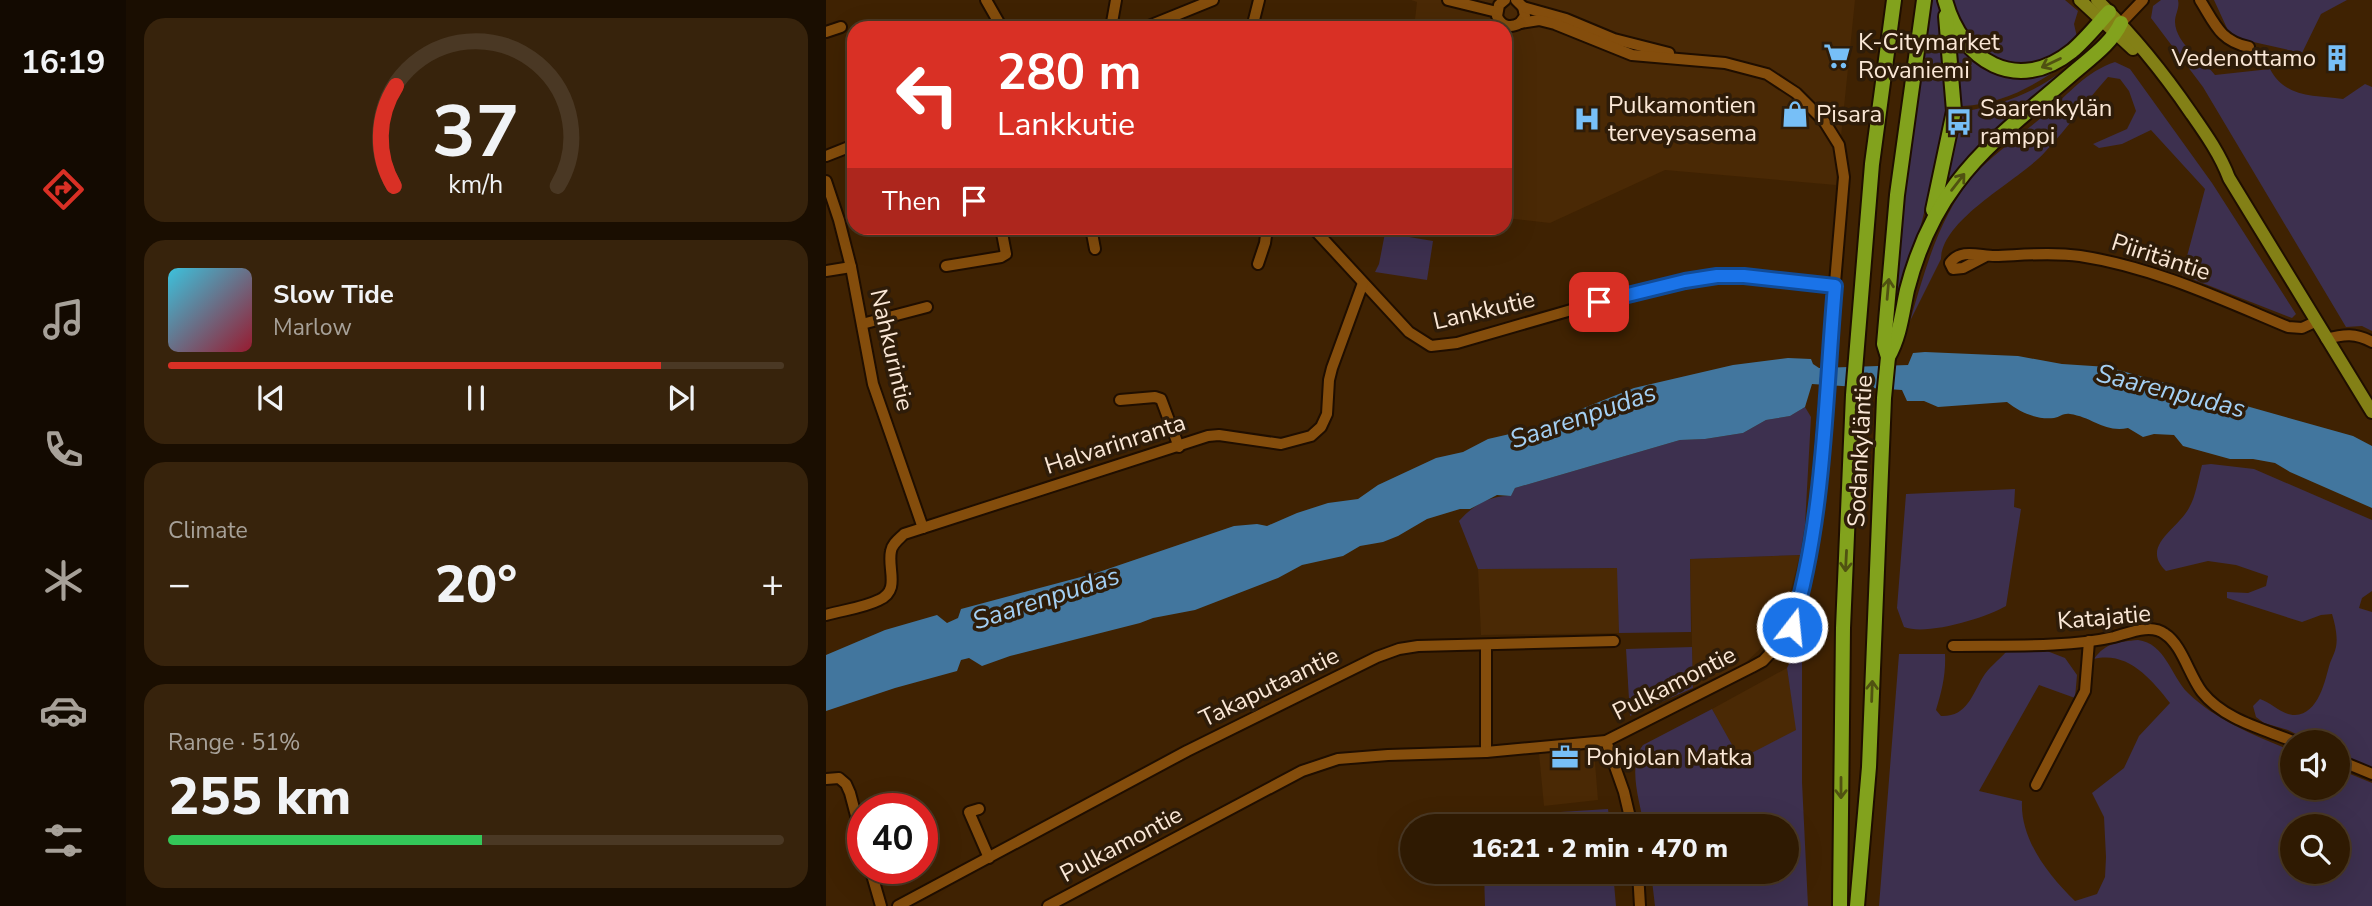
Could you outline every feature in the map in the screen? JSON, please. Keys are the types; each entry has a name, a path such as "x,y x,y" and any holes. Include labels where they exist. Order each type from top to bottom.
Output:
{"highway":[{"name":"Sodankyläntie","path":"1840,906 1843,628 1855,356 1872,164 1894,0"},
{"name":"Sodankyläntie","path":"1857,906 1869,767 1888,357 1884,344 1895,219 1924,0"},
{"path":"1932,219 1954,111 1945,2"},
{"path":"1945,2 1955,28 1972,51 1993,66 2016,71 2041,68 2064,56 2106,16"},
{"path":"1888,357 1896,342 1914,267 1932,219 1945,198 1975,160 2118,28"}],"main road":[{"path":"2080,0 2106,16 2118,28 2158,79 2219,169 2229,178 2372,412"},
{"path":"2097,0 2106,16"}],"street":[{"path":"986,0 998,21"},
{"path":"1112,21 1116,0"},
{"path":"1161,21 1213,0"},
{"path":"1254,21 1259,0"},
{"path":"1448,0 1501,4 1498,19 1500,21"},
{"path":"2118,28 2143,0"},
{"path":"2200,0 2228,41 2249,47"},
{"path":"1512,27 1520,23 1525,16 1519,2"},
{"name":"Pulkamontie","path":"1048,906 1302,771 1338,759 1486,752 1606,741 1752,667 1770,653 1792,627 1801,597 1814,530 1844,177 1839,145 1824,121 1796,93 1767,74 1734,65 1685,58 1678,54 1614,40 1519,2"},
{"name":"Pulkamontie","path":"1520,23 1528,20 1548,22 1632,55 1678,60 1685,58"},
{"path":"826,32 841,27"},
{"path":"826,156 847,148"},
{"name":"Nahkurintie","path":"826,181 851,267 873,384 923,528"},
{"path":"946,266 1001,257 1006,254 1002,235"},
{"path":"1092,235 1095,249"},
{"path":"1258,264 1266,235"},
{"name":"Lankkutie","path":"1319,235 1409,332 1424,344 1440,347 1685,281 1717,276 1744,276 1835,286"},
{"name":"Piiritäntie","path":"1986,256 2054,254 2111,261 2190,286 2288,327 2302,328 2315,322"},
{"path":"826,271 851,267"},
{"name":"Halvarinranta","path":"826,615 880,600 890,591 891,552 904,534 1208,436 1219,435 1281,444 1311,436 1321,427 1327,414 1332,368 1363,283"},
{"path":"862,324 927,307"},
{"path":"2326,339 2342,335 2360,335 2372,342"},
{"path":"1120,400 1155,397 1161,399 1179,447"},
{"name":"Katajatie","path":"1953,646 2089,641 2155,629 2165,633 2176,644 2190,674 2215,705 2227,714 2280,736"},
{"name":"Takaputaantie","path":"898,906 1186,751 1377,657 1418,646 1614,641"},
{"path":"2036,785 2085,691 2089,641"},
{"path":"1486,646 1486,752"},
{"path":"1606,741 1625,792 1630,814"},
{"path":"2350,765 2372,774"},
{"path":"826,779 839,778 850,793"},
{"path":"979,808 969,812 989,858"},
{"path":"875,884 881,906"},
{"path":"1639,884 1640,906"}],"shaded area":[{"path":"1411,0 1855,0 1836,185 1665,170 1550,223 1512,219 1512,21 1415,21 1417,2"},
{"path":"1929,0 1938,0 1940,11 1948,94 1946,126 1895,328 1889,327 1899,217"},
{"path":"1949,0 2065,0 2078,11 2074,24 2077,37 2053,57 2031,65 2003,64 1970,42"},
{"path":"2161,0 2178,0 2175,22 2180,38 2215,75 2270,69 2276,78 2292,90 2343,99 2365,84 2372,87 2372,331 2362,326 2346,327 2203,87 2151,18 2153,6"},
{"path":"2214,0 2347,0 2321,14 2302,53 2231,37"},
{"path":"1950,30 1958,44 1974,59 2001,74 2069,61 2006,97 1963,106 1960,105"},
{"path":"2115,62 2130,69 2212,183 2296,314 2292,318 2182,275 2205,189 2151,130 2122,144 2099,148 2093,144 2127,129 2136,111 2129,91 2120,79 2108,77 2045,152 1954,229 1910,321 1942,226 1974,175 2078,84"},
{"path":"2065,69 2066,71 1937,202 1956,130 1962,124 1962,112 2016,97"},
{"path":"1385,235 1433,241 1427,280 1375,272"},
{"path":"1805,407 1811,417 1805,525 1800,555 1690,559 1691,632 1619,633 1617,568 1478,569 1459,521 1482,502 1511,496 1515,488 1680,440 1743,433 1766,420 1790,416"},
{"path":"2202,465 2254,469 2372,520 2372,591 2362,598 2359,608 2372,612 2372,770 2350,760 2350,730 2288,730 2264,723 2256,717 2253,706 2260,699 2295,715 2310,709 2320,695 2336,647 2332,614 2302,622 2227,598 2227,592 2248,593 2266,586 2268,576 2236,565 2208,561 2166,571 2159,562 2159,546 2189,508"},
{"path":"2015,489 2014,507 2021,509 2006,606 1985,616 1956,624 1926,629 1904,627 1897,608 1906,494"},
{"path":"1800,555 1782,615 1759,650 1743,665 1693,688 1690,559"},
{"path":"1618,568 1619,633 1481,635 1478,569"},
{"path":"2138,640 2155,647 2182,686 2199,703 2237,727 2280,746 2280,800 2350,800 2350,774 2372,783 2372,906 1879,906 1899,654 1945,654 1943,682 1936,710 1941,716 1963,709 1985,674 2006,652 2047,651 2065,658 2077,675 2075,698 2039,685 1979,791 2022,801 2026,829 2038,856 2055,880 2075,901 2097,894 2105,877 2104,817 2092,793 2124,768 2139,736 2170,703 2147,676 2128,663 2118,659 2094,659 2108,646"},
{"path":"1692,647 1693,688 1630,716 1626,649"},
{"path":"1802,659 1802,782 1808,906 1655,906 1652,884 1799,884 1799,814 1642,814 1635,773 1638,753 1643,745 1712,709 1740,759 1796,730 1787,668 1791,660"},
{"path":"1787,668 1797,730 1740,760 1712,709"},
{"path":"1594,750 1598,800 1544,806 1539,753"},
{"path":"1608,809 1609,814 1529,814"},
{"path":"1484,884 1614,884 1616,906 1485,906"}],"water":[{"name":"Saarenpudas","path":"1913,353 2018,356 2062,364 2108,367 2353,436 2372,446 2372,508 2275,463 2230,459 2183,446 2174,435 2154,434 2143,437 2128,428 2105,427 2070,414 2041,418 2023,412 2007,402 1938,407 1924,401 1907,401 1902,390 1812,384 1805,407 1790,416 1766,420 1743,433 1680,440 1515,488 1511,496 1497,495 1470,509 1460,509 1427,519 1383,542 1360,546 1343,556 1302,565 1278,578 1195,610 1153,618 982,666 969,658 961,660 957,671 826,711 826,655 885,630 937,615 947,623 958,618 961,609 1096,573 1234,526 1267,526 1328,503 1358,499 1378,485 1436,458 1463,452 1488,439 1531,429 1634,388 1733,365 1788,358 1811,359 1819,368 1908,365"}],"place":[{"name":"K-Citymarket Rovaniemi","path":"1837,56"},
{"name":"Vedenottamo","path":"2337,58"},
{"name":"Pisara","path":"1795,114"},
{"name":"Pulkamontien terveysasema","path":"1587,119"},
{"name":"Saarenkylän ramppi","path":"1959,122"},
{"name":"Pohjolan Matka","path":"1565,757"}],"route":[{"path":"1599,302 1717,276 1744,276 1835,286 1814,530 1801,597 1792,627"}]}
